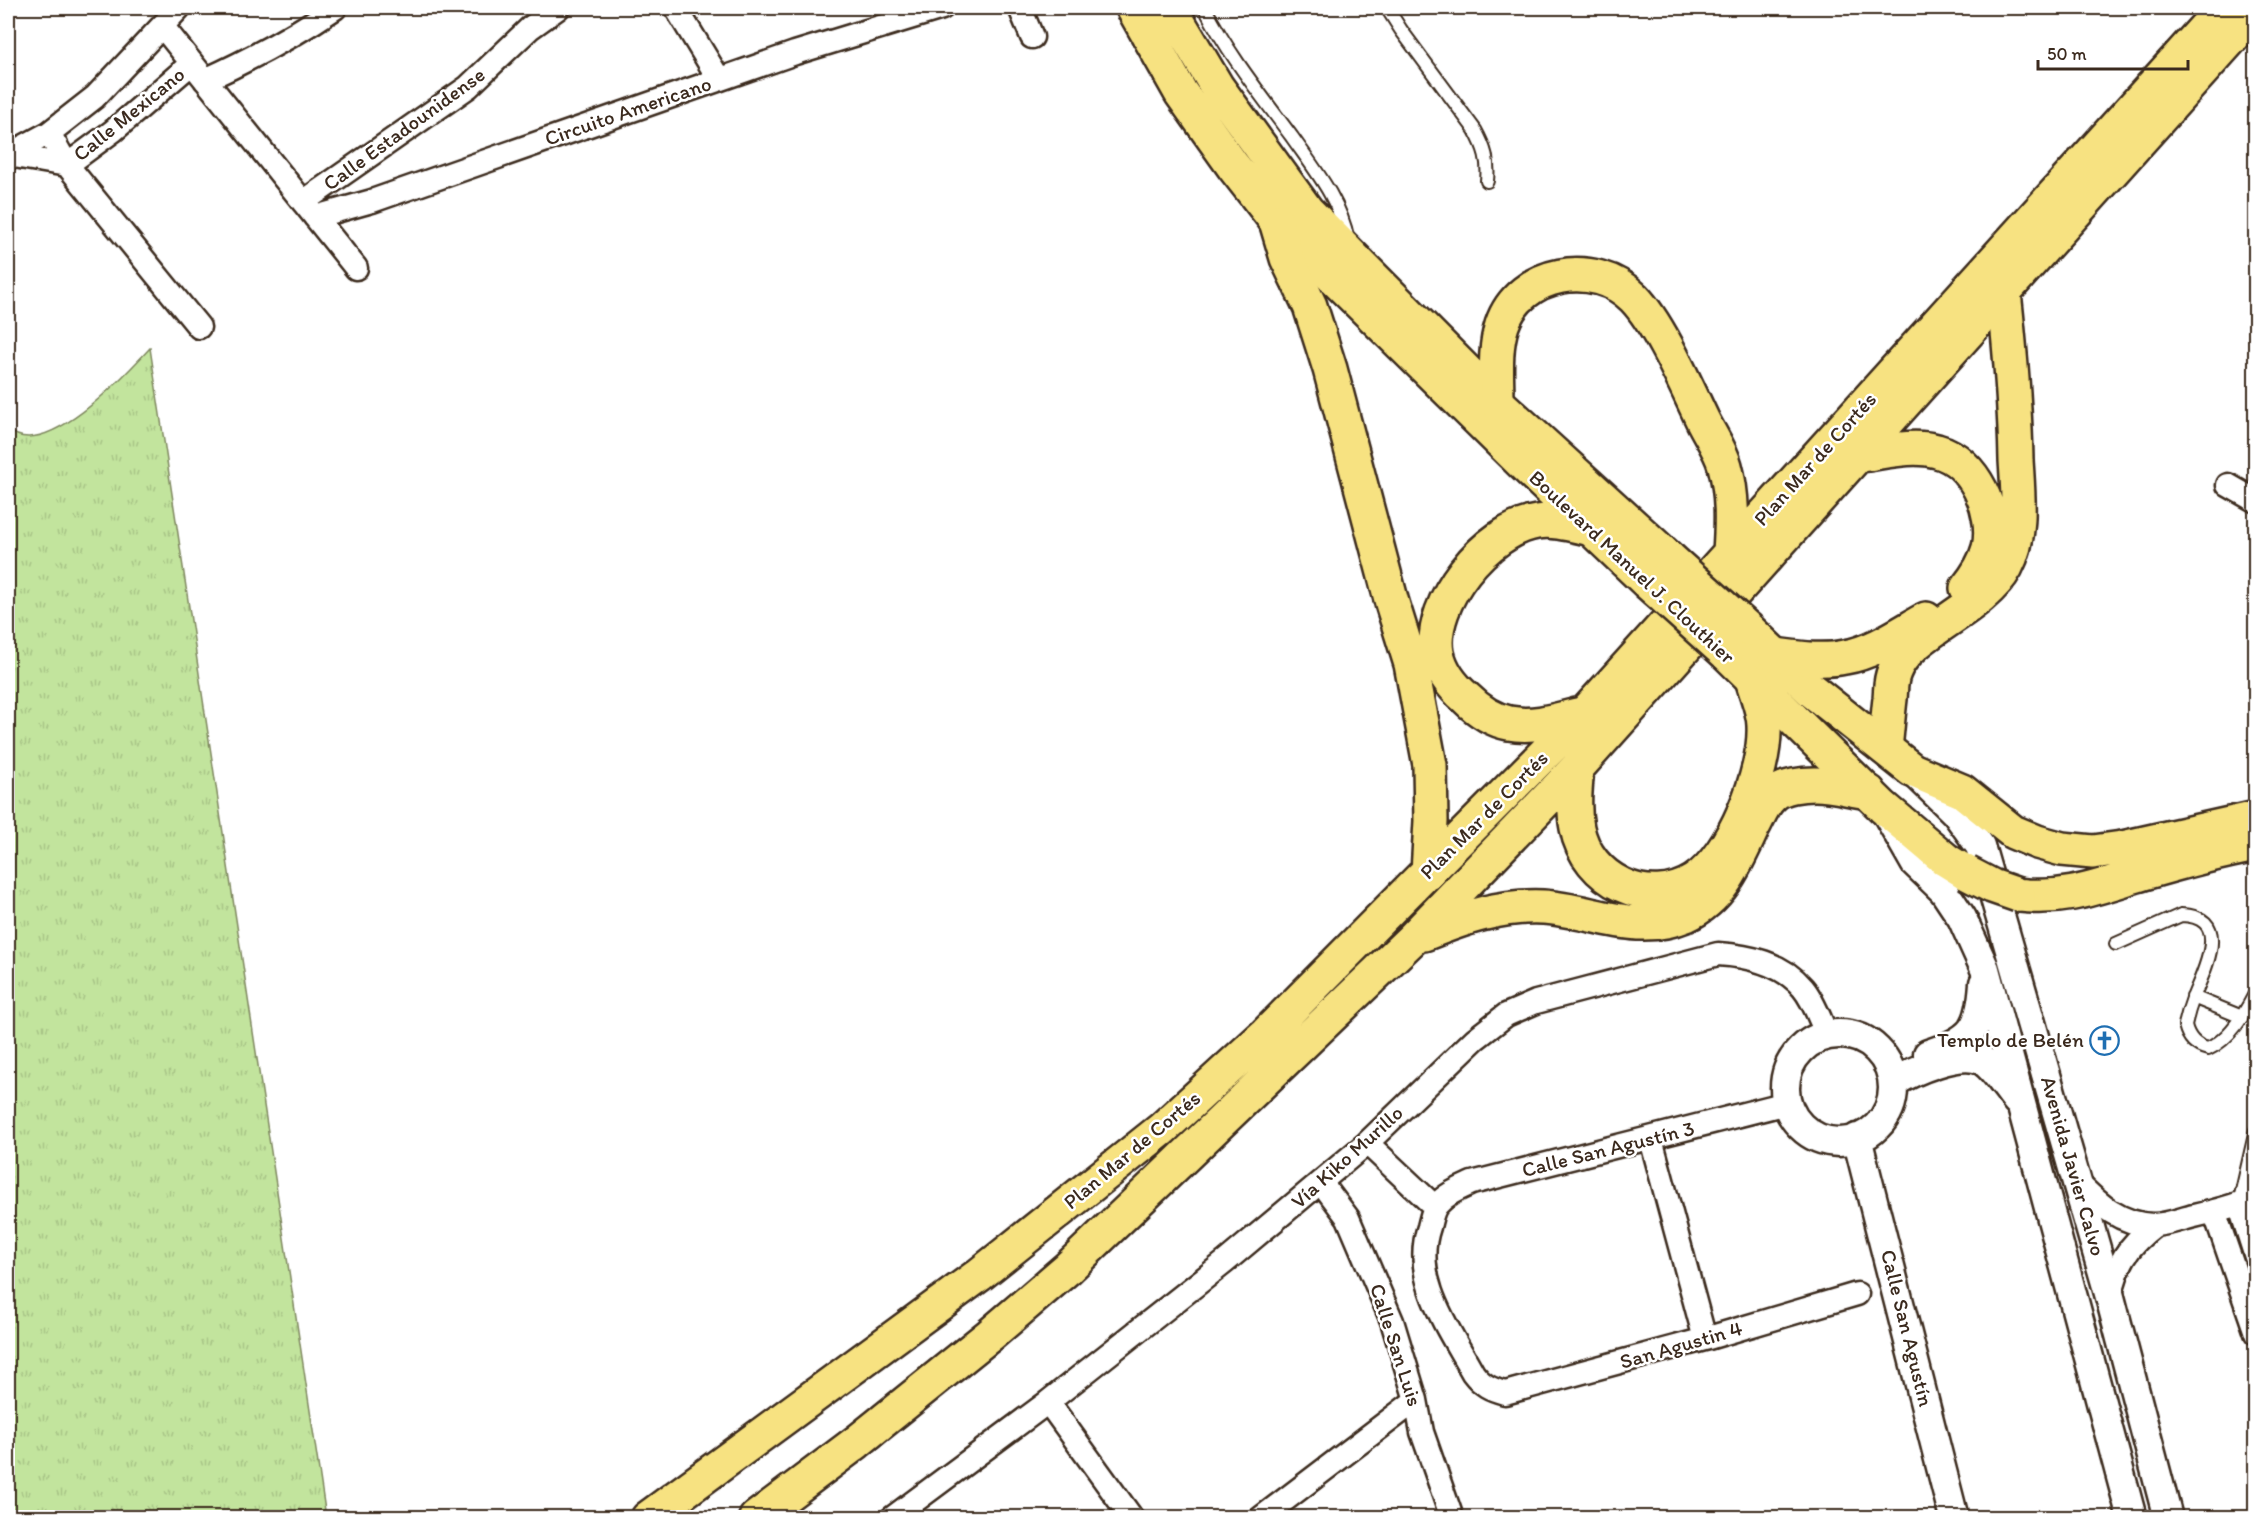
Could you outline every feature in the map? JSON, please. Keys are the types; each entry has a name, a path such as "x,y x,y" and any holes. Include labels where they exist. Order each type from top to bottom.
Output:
{"main road":[{"name":"Boulevard Manuel J. Clouthier","path":"1133,8 1181,93 1276,221 1513,455 1726,653 1753,682 1876,800 1946,860 1992,886 2018,895 2043,898 2074,894 2188,860 2256,845"},
{"name":"Boulevard Manuel J. Clouthier","path":"1170,8 1217,87 1307,211 1497,402 1748,629 1810,689 1912,770 1962,791 2013,832 2062,849 2093,852 2122,848 2256,818"},
{"name":"Plan Mar de Cortés","path":"648,1518 978,1275 1162,1128 1266,1034 1585,713 2223,8"},
{"name":"Plan Mar de Cortés","path":"756,1518 866,1435 990,1335 1068,1268 1412,939 1577,768 2256,11"},
{"path":"1276,221 1287,258 1310,306 1330,369 1392,603 1411,664 1430,765 1431,821 1428,873"},
{"path":"1497,402 1497,344 1502,324 1524,291 1558,276 1572,274 1596,276 1622,288 1634,298 1660,336 1725,464 1733,513 1730,552"},
{"path":"1885,748 1890,682 1894,669 1913,646 1983,595 1999,578 2013,550 2018,508 2016,444 2012,363 2004,292"},
{"path":"1775,655 1810,659 1845,657 1873,647 1951,603 1977,576 1988,550 1991,525 1988,511 1972,477 1957,460 1937,450 1917,448 1860,455"},
{"path":"1585,713 1542,724 1531,724 1508,723 1478,710 1454,687 1442,669 1437,652 1436,633 1446,602 1465,571 1488,545 1510,531 1537,522 1557,522 1591,529"},
{"path":"1577,768 1574,796 1577,829 1586,852 1601,872 1624,887 1641,891 1661,893 1682,887 1707,870 1723,850 1746,805 1756,778 1765,725 1753,682"},
{"path":"1412,939 1461,919 1508,908 1543,907 1630,923 1652,923 1686,915 1716,894 1728,878 1763,807 1772,795 1781,790 1816,784 1876,800"}],"street":[{"path":"8,155 49,133 95,98 179,8"},
{"name":"Calle Mexicano","path":"49,133 67,165 198,71 249,60 335,8"},
{"name":"Calle Estadounidense","path":"309,210 468,87 530,28 558,8"},
{"path":"676,8 718,79"},
{"name":"Circuito Americano","path":"309,210 372,201 795,52 942,8"},
{"path":"1020,8 1032,37"},
{"path":"163,27 356,268"},
{"path":"8,155 67,165 199,327"},
{"path":"2229,485 2256,501"},
{"name":"Avenida Javier Calvo","path":"1912,770 1956,813 1980,846 2110,1297 2168,1518"},
{"name":"Avenida Javier Calvo","path":"1876,800 1916,863 1944,891 1962,918 1985,969 2132,1518"},
{"name":"Vía Kiko Murillo","path":"892,1518 1048,1402 1225,1262 1367,1143 1475,1039 1506,1015 1536,1002 1718,954 1741,955 1767,962 1792,978 1804,989 1827,1035"},
{"path":"1891,1074 1966,1036 1979,1020 1985,969"},
{"path":"1827,1035 1856,1036 1870,1043 1881,1053 1891,1074 1891,1101 1884,1117 1873,1130 1857,1138 1840,1142 1822,1139 1807,1132 1795,1119 1787,1103 1785,1086 1788,1068 1797,1053 1811,1042 1827,1035"},
{"path":"1891,1074 1908,1074 1952,1059 1975,1059 1989,1066 2023,1107"},
{"name":"Calle San Agustín 3","path":"1435,1207 1450,1194 1472,1183 1787,1103"},
{"name":"Calle San Agustín","path":"1857,1138 1954,1518"},
{"path":"1651,1139 1705,1339"},
{"path":"1367,1143 1435,1207"},
{"name":"Calle San Luis","path":"1321,1182 1348,1218 1392,1321 1416,1400 1422,1432 1452,1518"},
{"path":"2078,1183 2100,1206 2113,1215 2127,1221 2154,1225 2214,1211 2247,1200 2256,1257"},
{"name":"San Agustin 4","path":"1435,1207 1426,1236 1424,1262 1432,1297 1473,1373 1490,1389 1505,1394 1857,1294"},
{"path":"2214,1211 2256,1334"},
{"path":"2110,1297 2116,1271 2126,1252 2154,1225"},
{"path":"1261,1518 1416,1400"},
{"path":"1048,1402 1132,1518"},
{"path":"2121,1518 2122,1477"}],"lane":[{"path":"1205,8 1247,75 1325,182 1345,223 1351,256"},
{"path":"1387,8 1476,130 1484,145 1489,163 1487,180"},
{"path":"2116,944 2181,915 2192,915 2203,921 2209,931 2210,957 2193,997 2185,1025 2192,1041 2200,1047 2208,1049 2220,1044 2242,1017 2256,992"},
{"path":"2193,997 2242,1017"},
{"path":"2247,1200 2256,1130"}],"green space":[{"path":"150,348 326,1517 8,1517 8,429 23,437 42,435 63,425 104,394"}],"place":[{"name":"Templo de Belén","path":"2105,1040"}]}
